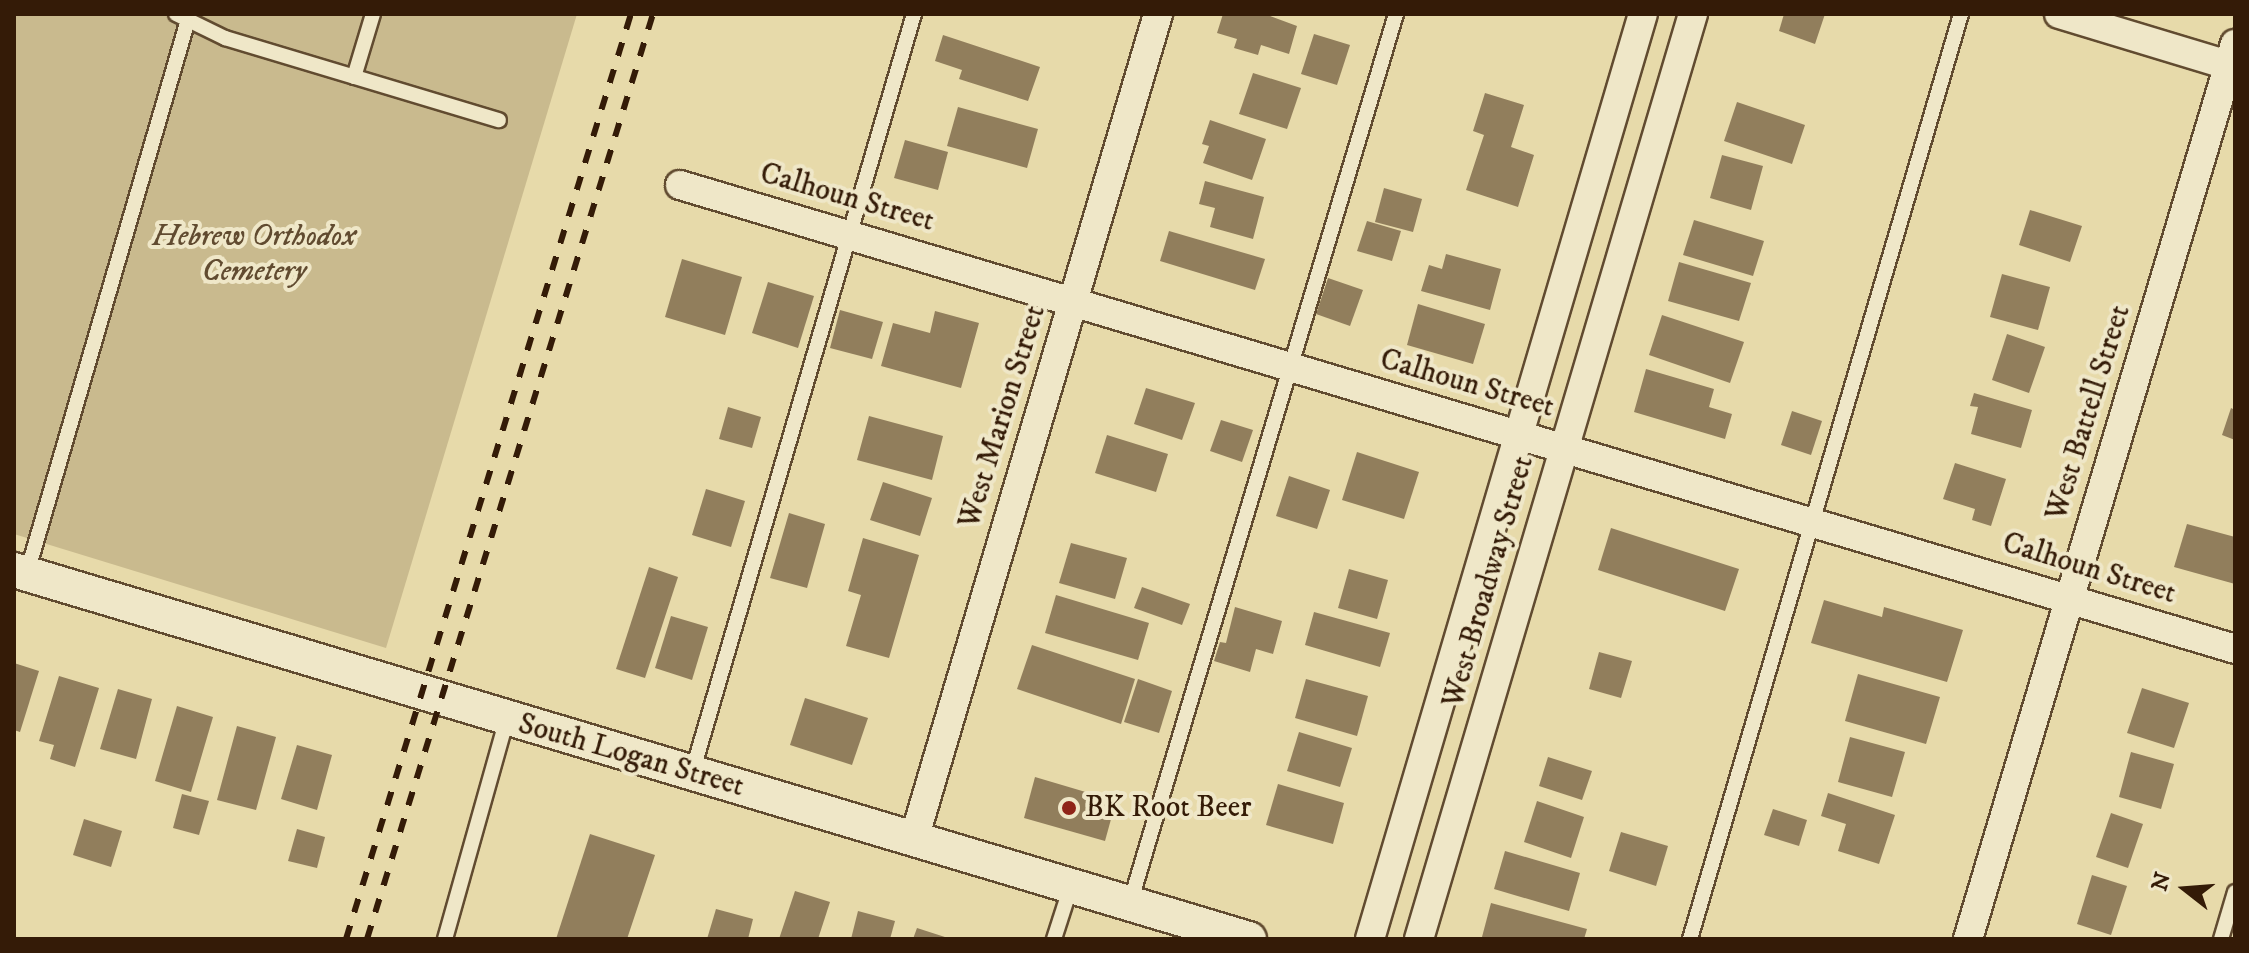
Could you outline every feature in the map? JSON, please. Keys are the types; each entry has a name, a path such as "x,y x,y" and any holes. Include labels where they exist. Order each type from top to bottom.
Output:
{"street":[{"name":"West Marion Street","path":"914,839 1158,14"},
{"name":"West Broadway Street","path":"1370,939 1643,14"},
{"name":"West Broadway Street","path":"1419,939 1693,14"},
{"path":"2059,14 2233,59"},
{"name":"West Battell Street","path":"1968,939 2233,59"},
{"name":"Calhoun Street","path":"680,185 1073,299 1290,368 2069,597 2235,649"},
{"name":"South Logan Street","path":"20,572 1249,939"}],"lane":[{"path":"354,77 373,14"},
{"path":"692,773 847,234 914,14"},
{"path":"1130,903 1396,14"},
{"path":"1690,939 1810,520 1961,14"},
{"path":"20,572 182,17 225,38 499,120"},
{"path":"445,939 507,719"},
{"path":"1054,939 1071,886"},
{"path":"2221,939 2235,892"}],"green space":[{"name":"Hebrew Orthodox Cemetery","path":"14,14 577,14 386,648 14,534"}],"building":[{"path":"1223,14 1265,14 1297,26 1289,54 1261,45 1258,55 1234,48 1237,39 1217,33"},
{"path":"1784,14 1825,14 1815,44 1779,31"},
{"path":"1314,34 1350,45 1337,85 1301,74"},
{"path":"943,35 1040,67 1028,101 959,79 962,70 935,61"},
{"path":"1253,73 1301,88 1287,129 1239,114"},
{"path":"1485,93 1524,105 1511,147 1534,155 1518,207 1466,190 1484,135 1473,131"},
{"path":"1737,102 1805,125 1792,164 1724,141"},
{"path":"958,107 1038,129 1027,168 947,146"},
{"path":"1210,120 1266,139 1252,180 1203,163 1209,146 1202,144"},
{"path":"905,140 948,152 938,190 894,178"},
{"path":"1722,155 1763,166 1751,210 1710,198"},
{"path":"1205,181 1264,197 1253,239 1210,227 1215,208 1199,204"},
{"path":"1384,188 1422,199 1413,232 1375,222"},
{"path":"2030,210 2082,226 2070,262 2019,245"},
{"path":"1694,220 1764,241 1753,276 1683,255"},
{"path":"1367,221 1401,231 1392,261 1357,251"},
{"path":"1169,231 1265,259 1255,290 1160,261"},
{"path":"1446,254 1501,269 1490,310 1421,291 1429,265 1442,269"},
{"path":"682,259 742,277 725,335 665,317"},
{"path":"1679,262 1751,283 1739,321 1668,301"},
{"path":"2002,274 2050,287 2038,330 1990,317"},
{"path":"1328,278 1363,290 1350,326 1316,314"},
{"path":"768,282 814,296 798,348 752,333"},
{"path":"1418,304 1485,324 1473,364 1407,345"},
{"path":"840,310 883,322 872,359 830,348"},
{"path":"935,311 979,323 961,388 881,366 893,323 930,333"},
{"path":"1662,315 1744,342 1730,383 1649,355"},
{"path":"2007,334 2045,347 2029,393 1992,380"},
{"path":"1646,369 1714,389 1709,407 1732,414 1725,439 1634,412"},
{"path":"1146,388 1195,403 1182,440 1134,424"},
{"path":"1974,393 2032,410 2021,448 1971,434 1978,407 1970,406"},
{"path":"728,407 761,417 752,448 719,439"},
{"path":"2231,408 2235,410 2235,440 2222,435"},
{"path":"1792,411 1822,421 1811,455 1781,445"},
{"path":"869,416 943,436 932,480 857,460"},
{"path":"1221,420 1253,430 1242,462 1210,451"},
{"path":"1107,435 1168,454 1156,492 1095,473"},
{"path":"1357,452 1419,472 1404,519 1342,500"},
{"path":"1955,463 2006,479 1991,526 1972,520 1975,509 1943,499"},
{"path":"1289,476 1330,490 1317,529 1276,516"},
{"path":"883,482 932,498 920,536 870,520"},
{"path":"706,489 745,501 731,547 692,535"},
{"path":"789,513 825,524 807,588 770,578"},
{"path":"2187,524 2235,537 2235,584 2174,567"},
{"path":"1611,528 1739,569 1725,611 1598,570"},
{"path":"863,538 919,555 889,658 846,646 861,595 848,591"},
{"path":"1071,543 1127,558 1115,599 1059,583"},
{"path":"649,567 678,577 645,678 616,669"},
{"path":"1349,569 1388,580 1377,619 1338,608"},
{"path":"1142,587 1190,604 1182,625 1134,608"},
{"path":"1056,595 1149,623 1138,660 1045,633"},
{"path":"1824,600 1882,617 1884,607 1963,630 1947,682 1811,643"},
{"path":"1235,607 1282,621 1273,654 1256,649 1250,672 1214,661 1220,642 1226,643"},
{"path":"1314,612 1390,633 1380,667 1305,645"},
{"path":"671,616 708,627 692,680 655,668"},
{"path":"1032,645 1135,679 1121,724 1017,689"},
{"path":"1599,652 1632,661 1621,698 1589,689"},
{"path":"14,663 39,671 20,732 14,730"},
{"path":"1858,674 1940,697 1926,744 1845,721"},
{"path":"59,676 99,688 75,767 50,759 54,745 39,741"},
{"path":"1138,679 1172,691 1159,733 1124,722"},
{"path":"1306,679 1368,696 1357,736 1295,718"},
{"path":"2142,688 2189,703 2174,748 2127,733"},
{"path":"118,689 152,699 136,759 100,749"},
{"path":"805,698 868,718 852,765 790,745"},
{"path":"177,706 213,717 191,792 155,781"},
{"path":"237,726 276,737 256,810 217,800"},
{"path":"1299,732 1352,748 1340,787 1287,771"},
{"path":"1850,737 1905,752 1892,797 1838,782"},
{"path":"297,745 332,755 317,810 281,799"},
{"path":"2131,752 2174,764 2161,809 2119,797"},
{"path":"1548,757 1592,771 1582,800 1539,786"},
{"path":"1035,777 1116,801 1105,841 1024,818"},
{"path":"1278,784 1344,803 1333,844 1266,825"},
{"path":"1828,793 1895,815 1879,864 1838,851 1846,824 1821,816"},
{"path":"182,794 209,801 199,835 173,828"},
{"path":"1537,801 1584,817 1571,858 1524,842"},
{"path":"1773,809 1807,820 1799,846 1764,835"},
{"path":"2111,813 2143,824 2128,868 2096,857"},
{"path":"84,819 122,831 111,867 73,855"},
{"path":"297,829 325,837 317,868 288,861"},
{"path":"1621,832 1668,846 1656,886 1609,871"},
{"path":"590,834 655,855 627,939 556,939"},
{"path":"1505,851 1580,873 1569,911 1494,889"},
{"path":"2092,875 2127,886 2111,935 2077,924"},
{"path":"795,891 830,902 818,939 779,939"},
{"path":"1491,903 1587,929 1584,939 1482,937"},
{"path":"716,909 753,919 748,939 707,939"},
{"path":"858,911 895,921 890,939 851,939"},
{"path":"917,928 948,938 948,939 913,939"}],"railway":[{"path":"346,939 631,14"},
{"path":"367,939 653,14"}],"place":[{"name":"BK Root Beer","path":"1069,808"}]}
